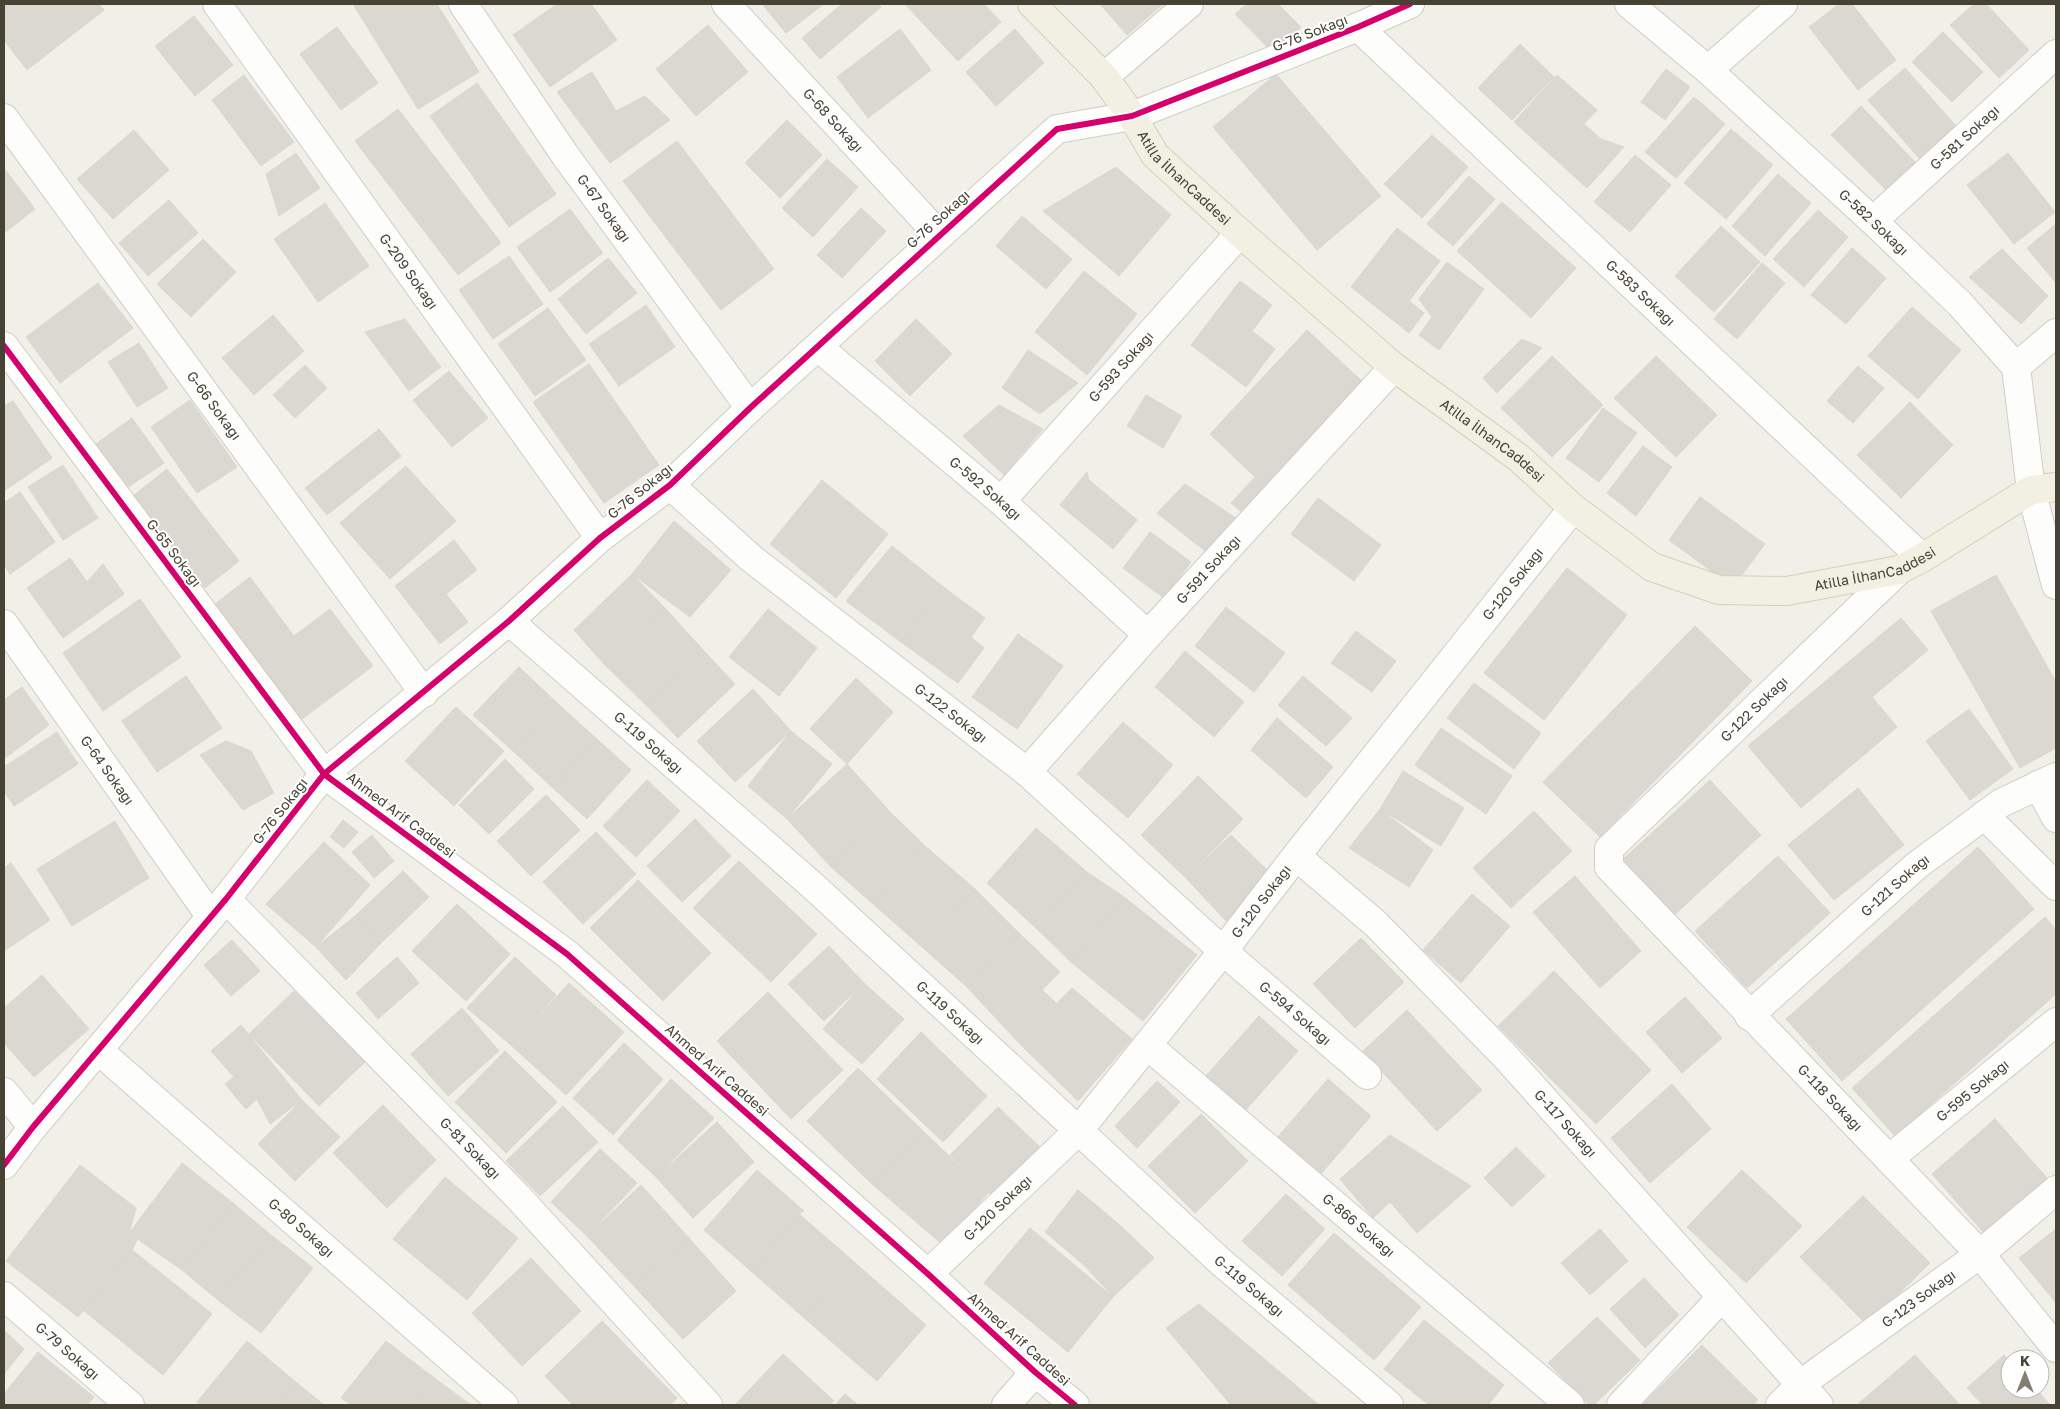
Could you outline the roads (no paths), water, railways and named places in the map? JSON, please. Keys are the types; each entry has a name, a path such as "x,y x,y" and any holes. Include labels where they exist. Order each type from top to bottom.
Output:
{"main road":[{"name":"Atilla İlhanCaddesi","path":"1032,4 1104,77 1132,116 1155,155 1240,233 1394,367 1520,458 1573,508 1652,567 1719,590 1787,591 1911,564 2044,488"}],"street":[{"name":"G-209 Sokağı","path":"217,4 600,538"},
{"name":"G-67 Sokağı","path":"463,4 565,155 750,408"},
{"name":"G-68 Sokağı","path":"726,4 939,235"},
{"path":"1104,77 1189,4"},
{"name":"G-76 Sokağı","path":"4,1165 33,1127 218,908 324,774 509,621 600,538 670,485 750,408 1057,129 1132,116 1358,27 1410,4"},
{"name":"G-582 Sokağı","path":"1629,4 1708,70 1873,221 1960,304 2016,367"},
{"path":"1708,70 1783,4"},
{"name":"G-583 Sokağı","path":"1358,27 1911,564"},
{"name":"G-581 Sokağı","path":"1873,221 2056,54"},
{"name":"G-66 Sokağı","path":"4,118 424,693"},
{"name":"G-593 Sokağı","path":"1001,501 1240,233"},
{"path":"2056,333 2016,367 2044,488 2056,585"},
{"name":"G-65 Sokağı","path":"4,346 324,774"},
{"name":"G-592 Sokağı","path":"818,347 1001,501 1148,635"},
{"name":"G-591 Sokağı","path":"1027,772 1148,635 1394,367"},
{"name":"G-122 Sokağı","path":"670,485 752,558 1027,772 1223,951"},
{"name":"G-120 Sokağı","path":"928,1274 1079,1130 1573,508"},
{"name":"G-122 Sokağı","path":"1609,849 1911,564"},
{"name":"G-119 Sokağı","path":"509,621 813,886 1221,1262 1390,1405"},
{"name":"G-64 Sokağı","path":"4,624 218,908"},
{"name":"Ahmed Arif Caddesi","path":"324,774 567,954 928,1274 1035,1372 1075,1405"},
{"path":"2047,781 2056,818"},
{"name":"G-121 Sokağı","path":"1749,1016 1916,866 2001,803 2047,781"},
{"path":"1984,815 2056,886"},
{"name":"G-118 Sokağı","path":"1609,849 1609,867 1749,1016 1980,1254 2056,1348"},
{"name":"G-117 Sokağı","path":"1296,856 1376,924 1504,1055 1819,1405"},
{"name":"G-81 Sokağı","path":"218,908 518,1197 708,1405"},
{"name":"G-594 Sokağı","path":"1223,951 1367,1075"},
{"name":"G-595 Sokağı","path":"1889,1159 2056,1022"},
{"name":"G-866 Sokağı","path":"1147,1046 1570,1405"},
{"name":"G-80 Sokağı","path":"98,1050 504,1405"},
{"path":"4,1092 33,1127"},
{"name":"G-123 Sokağı","path":"1780,1405 1800,1384 1980,1254 2056,1190"},
{"name":"G-79 Sokağı","path":"4,1296 130,1405"},
{"path":"1621,1405 1722,1297"},
{"path":"1006,1405 1035,1372"}]}
